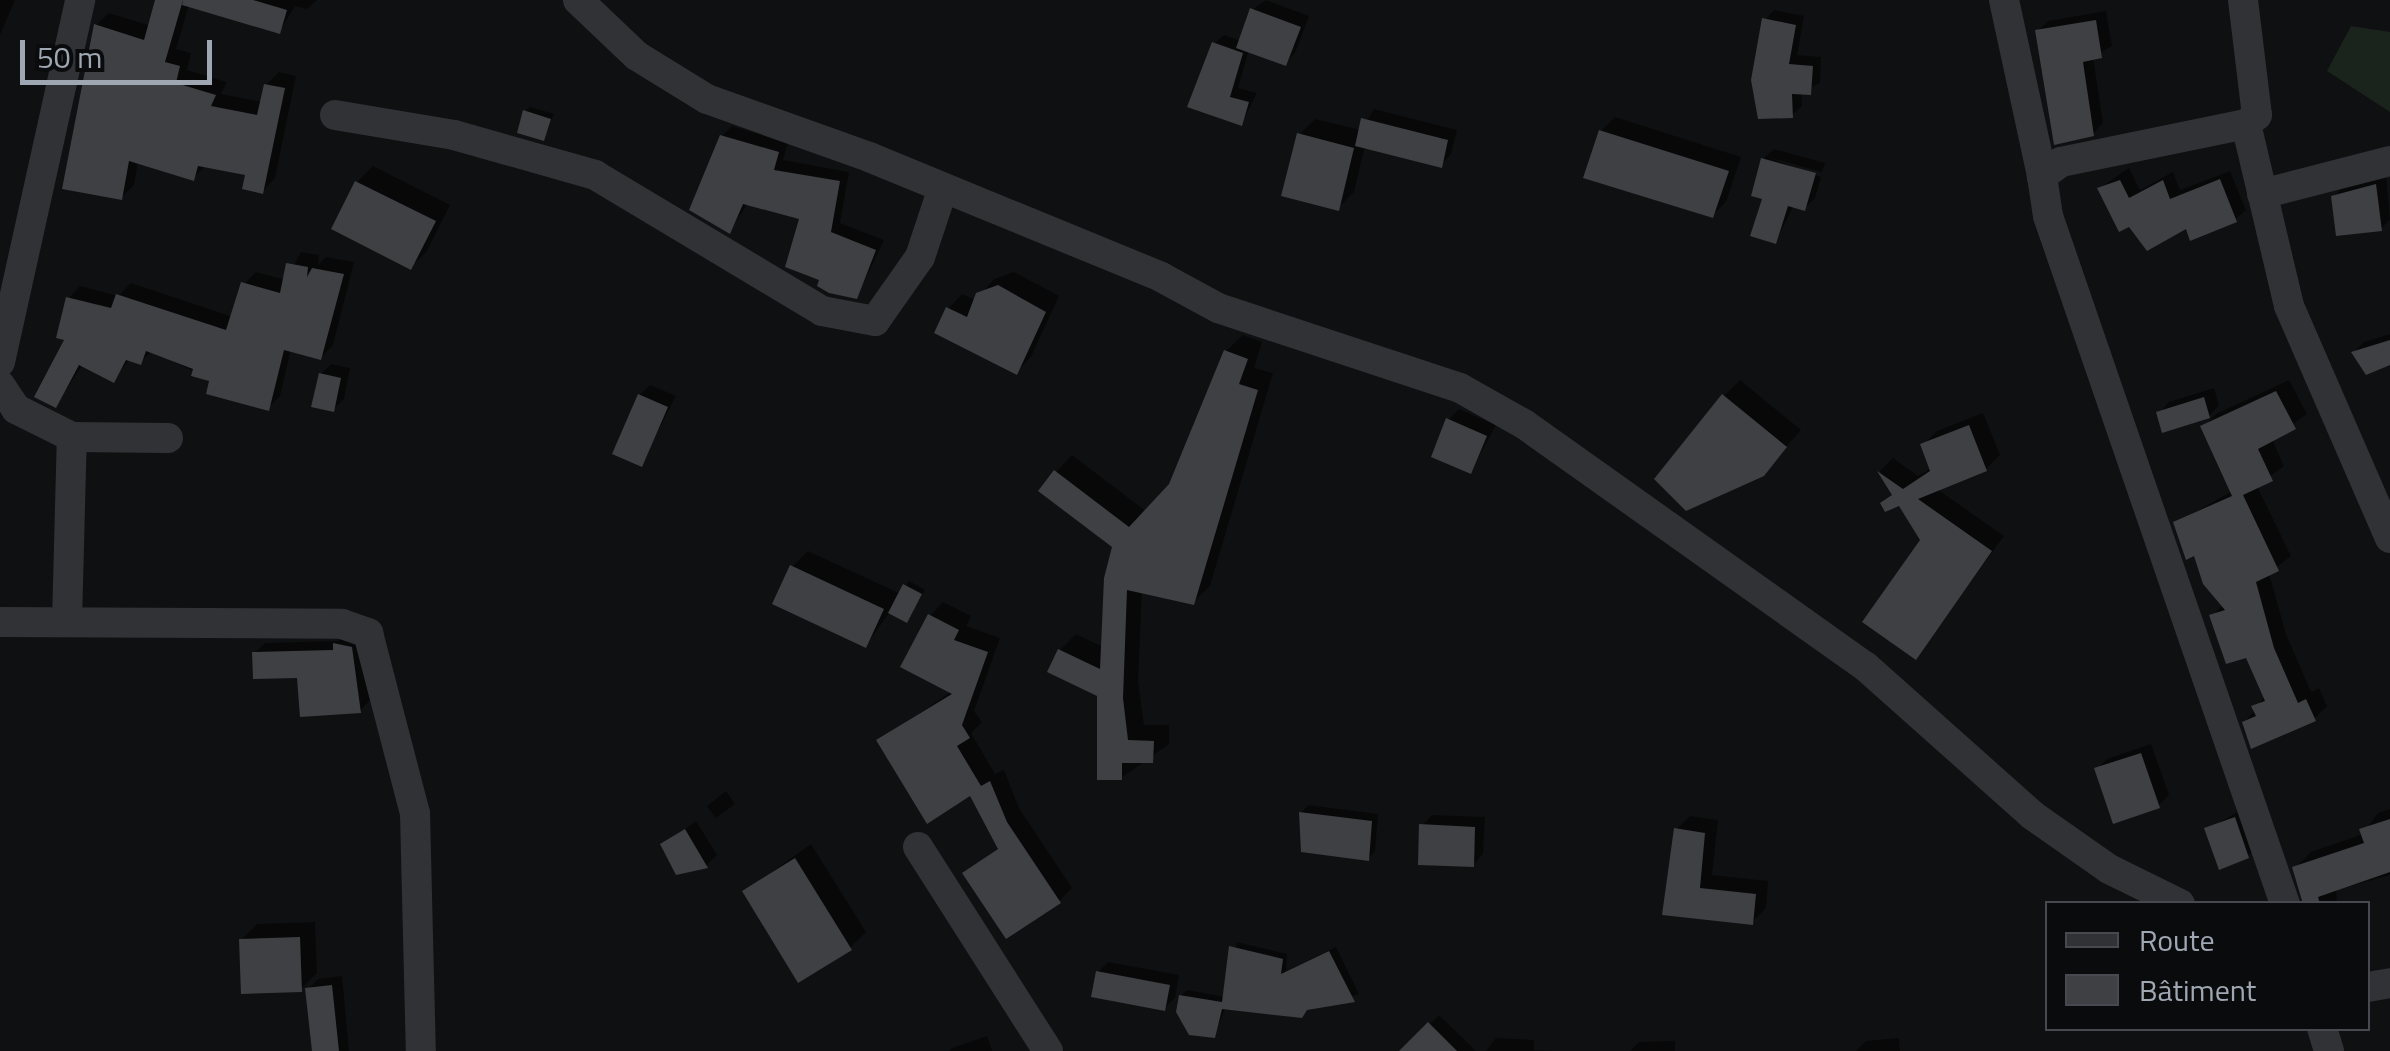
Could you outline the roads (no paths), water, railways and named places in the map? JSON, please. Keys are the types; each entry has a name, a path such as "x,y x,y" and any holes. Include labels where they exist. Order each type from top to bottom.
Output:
{"street":[{"path":"0,362 80,0"},
{"path":"578,0 637,56 707,99 943,188 1161,277 1218,308 1460,388 1524,424 1687,534 1866,666 2032,815 2109,869 2174,901"},
{"path":"2004,0 2048,216 2284,901"},
{"path":"2042,176 2061,162 2246,124 2258,115 2243,0"},
{"path":"334,115 454,134 596,175 822,311 876,321 920,257 943,188"},
{"path":"2246,124 2289,306 2390,538"},
{"path":"2262,194 2390,161"},
{"path":"0,385 16,409 72,436 168,438"},
{"path":"67,622 72,436"},
{"path":"0,622 342,624 368,633 415,813 421,1051"},
{"path":"918,847 1048,1051"}]}
